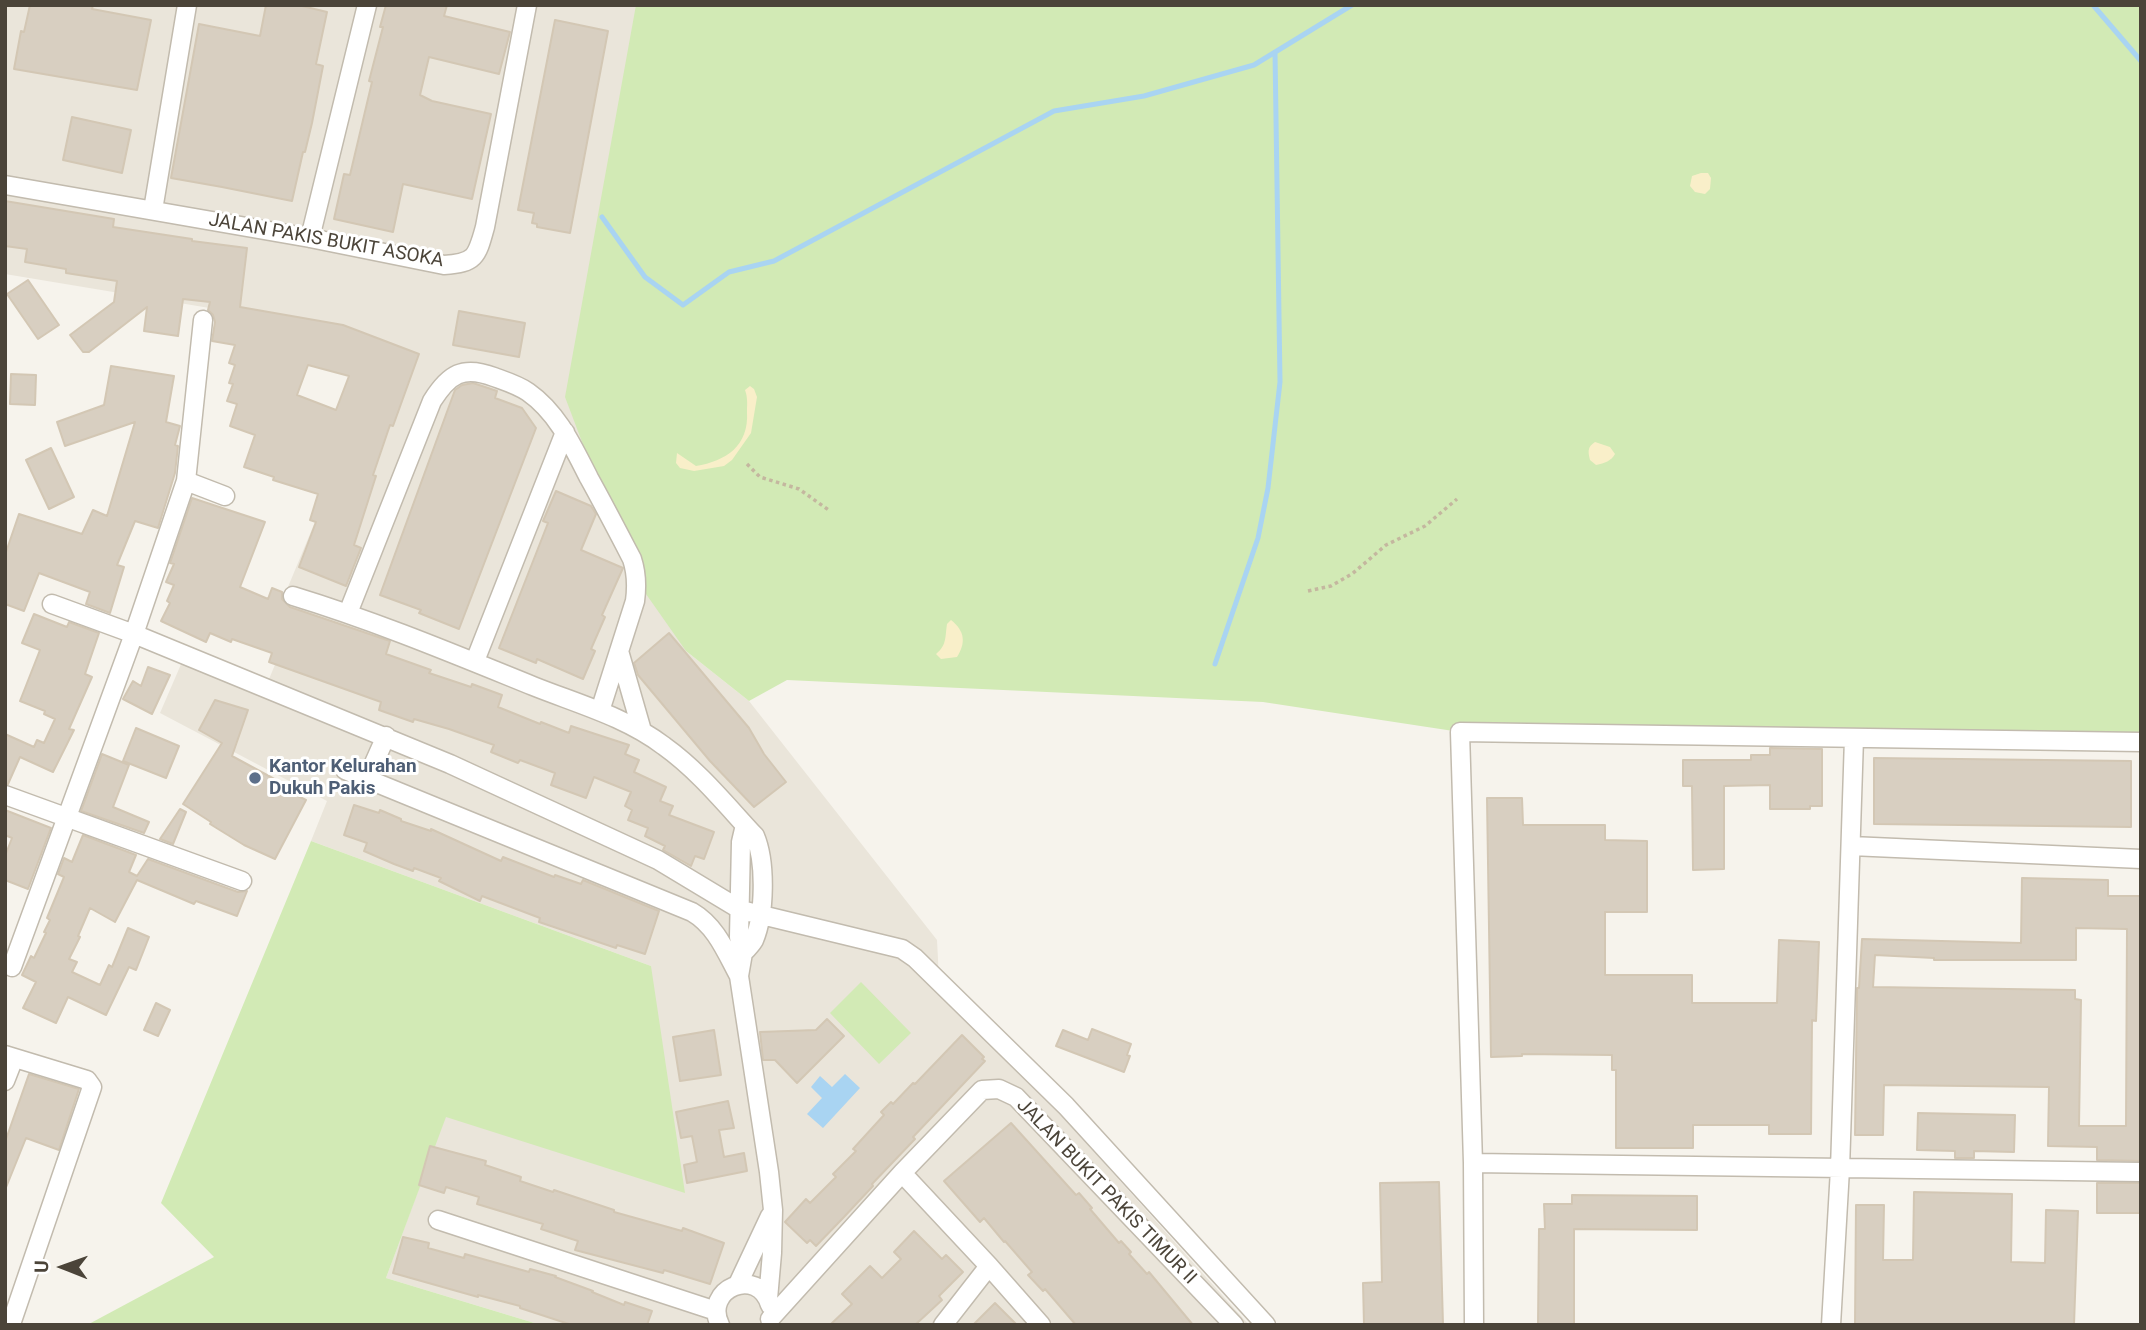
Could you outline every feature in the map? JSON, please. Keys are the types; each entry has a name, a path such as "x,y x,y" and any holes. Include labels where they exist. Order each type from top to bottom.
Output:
{"street":[{"path":"153,210 187,5"},
{"path":"310,238 367,5"},
{"name":"JALAN PAKIS BUKIT ASOKA","path":"5,185 310,238 444,265 462,264 472,258 480,247 527,5"},
{"path":"12,967 134,634 186,481 203,320"},
{"path":"348,613 432,401 440,388 459,374 477,370 526,390 543,404 565,432 632,559 636,571 635,601 600,711"},
{"path":"475,661 565,432"},
{"path":"186,481 225,496"},
{"path":"293,596 348,613 600,711 642,731 665,747 708,784 755,836 764,870 760,914 753,941 743,953"},
{"path":"52,604 134,634 450,764 658,860 741,910 902,949 915,958 1066,1107 1266,1325"},
{"path":"619,651 642,731"},
{"path":"1475,1325 1460,732 2141,742"},
{"path":"367,779 386,737"},
{"path":"1831,1325 1840,1169 1854,738"},
{"path":"345,770 702,917 713,930 739,976"},
{"path":"5,795 242,881"},
{"path":"745,825 741,842 739,937 743,953 739,976 773,1210 769,1322"},
{"path":"1851,846 2141,859"},
{"path":"5,1081 10,1057 87,1080 92,1087 12,1321 8,1325"},
{"name":"JALAN BUKIT PAKIS TIMUR II","path":"769,1322 902,1173 982,1090 999,1088 1016,1097 1234,1325"},
{"path":"1473,1163 2141,1172"},
{"path":"902,1173 1041,1325"},
{"path":"738,1284 773,1210"},
{"path":"438,1220 718,1318 718,1302 730,1287 738,1284 756,1287 768,1299"},
{"path":"943,1325 989,1266"}],"path":[{"path":"747,464 760,477 799,489 830,511"},
{"path":"1308,591 1331,586 1352,574 1386,545 1425,526 1457,499"}],"shaded area":[{"path":"5,5 644,5 686,651 749,701 937,940 939,979 1249,1325 541,1325 386,1278 445,1117 651,966 311,841 327,801 160,713 188,648 267,684 298,609 283,599 339,464 366,334 5,274"}],"green space":[{"path":"636,5 2141,5 2141,742 1460,732 1263,702 787,680 749,701 686,651 632,574 565,397"},
{"path":"311,841 651,966 685,1193 446,1117 386,1278 541,1325 87,1325 214,1257 161,1203"},
{"path":"861,982 911,1033 879,1064 830,1013"}],"sand":[{"path":"1708,173 1711,178 1710,189 1705,194 1695,192 1690,186 1692,176"},
{"path":"750,386 757,397 751,433 732,460 724,466 694,471 680,468 676,463 677,453 696,466 726,456 740,443 747,424 745,390"},
{"path":"1595,442 1610,447 1615,454 1596,465 1590,460 1589,452"},
{"path":"951,620 963,637 962,647 957,657 941,659 936,654 944,644 947,624"}],"water":[{"path":"845,1074 860,1088 823,1128 807,1114 822,1098 811,1087 820,1076 832,1087"}],"building":[{"path":"30,5 93,5 92,9 151,20 137,90 14,69 21,31 24,32"},
{"path":"266,5 298,5 327,12 316,64 323,66 292,201 171,178 199,24 260,36"},
{"path":"386,5 447,5 444,16 510,32 499,74 429,57 420,95 432,101 491,114 472,199 403,184 393,232 334,219 344,174 350,175 372,82 369,81"},
{"path":"555,20 608,31 570,233 537,227 537,224 532,223 534,213 518,210"},
{"path":"72,117 131,130 122,173 63,160"},
{"path":"5,201 114,219 113,227 247,248 240,307 343,325 419,354 373,475 376,476 354,545 361,548 346,586 299,567 316,522 310,520 318,494 273,480 274,477 244,467 255,435 230,426 237,404 227,401 233,384 229,383 235,365 229,363 235,345 212,341 215,322 208,310 210,302 183,299 178,336 144,331 147,307 89,352 83,352 70,335 114,302 117,281 66,273 66,269 25,262 27,249 5,246","holes":["308,365 349,376 336,410 297,395"]},
{"path":"28,280 59,325 38,339 7,294"},
{"path":"459,311 525,323 519,357 453,345"},
{"path":"111,366 174,376 166,422 180,426 175,445 178,446 175,473 158,528 135,521 117,565 124,567 110,613 86,604 90,592 39,573 24,611 5,604 5,555 19,514 82,534 93,510 107,516 135,422 65,446 57,422 104,405"},
{"path":"11,374 36,375 35,405 10,404"},
{"path":"473,383 497,391 495,398 522,408 536,428 459,629 419,613 421,610 380,595 455,390 462,385"},
{"path":"51,448 74,497 49,509 26,460"},
{"path":"556,491 591,506 596,514 581,550 623,568 602,615 605,617 591,649 595,651 583,679 537,659 536,663 499,648 548,523 543,521"},
{"path":"192,498 265,522 240,587 268,599 272,588 282,592 282,599 290,607 390,641 386,654 431,670 429,673 502,695 498,707 569,733 571,726 629,745 625,754 639,760 634,772 666,787 660,801 673,806 669,815 714,832 704,859 695,856 691,866 663,850 665,846 645,836 648,828 628,820 632,810 625,806 631,792 594,777 586,798 551,785 555,773 491,752 494,745 449,729 414,719 413,722 379,710 381,702 269,662 272,653 232,639 231,642 210,633 206,642 161,621 170,603 167,601 174,585 166,582 174,564 170,563"},
{"path":"34,614 67,627 69,622 99,633 85,674 92,677 69,729 74,730 53,772 20,757 8,784 5,784 5,734 34,747 37,740 44,743 55,719 44,714 45,711 20,701 40,650 22,643"},
{"path":"669,633 749,728 764,754 786,782 754,807 710,761 638,675 634,663"},
{"path":"148,667 170,675 152,714 123,699 133,681 141,686"},
{"path":"215,700 248,710 232,756 278,781 276,785 306,800 275,859 244,845 183,804 222,743 199,730"},
{"path":"136,728 179,746 166,778 123,761"},
{"path":"1770,748 1822,749 1822,806 1810,806 1810,809 1770,809 1770,785 1724,786 1724,869 1693,870 1692,786 1683,786 1683,760 1751,760 1751,755 1770,755"},
{"path":"102,754 129,765 113,807 149,822 144,833 81,811"},
{"path":"1874,758 2131,761 2131,827 1874,824"},
{"path":"1487,798 1522,798 1523,825 1605,825 1605,840 1647,841 1647,912 1605,912 1605,975 1692,975 1692,1003 1777,1003 1779,940 1819,942 1816,1021 1812,1020 1811,1134 1769,1134 1769,1125 1693,1125 1693,1148 1616,1148 1616,1070 1612,1070 1612,1055 1522,1054 1491,1057"},
{"path":"354,805 379,813 380,810 401,821 431,829 501,861 503,857 554,877 555,875 581,884 583,880 659,911 645,954 617,945 616,948 539,922 540,918 482,896 480,901 439,881 441,878 414,868 413,871 364,851 367,843 344,835"},
{"path":"180,809 186,812 173,844 160,839"},
{"path":"5,810 51,828 28,889 5,880 5,856 12,838 5,835"},
{"path":"83,835 136,855 129,872 137,876 148,859 238,892 247,891 237,916 196,901 194,904 137,880 115,922 90,908 69,959 77,962 72,972 100,985 109,965 112,967 128,928 149,937 136,970 129,967 106,1015 68,997 56,1023 23,1008 36,982 22,975 46,933 44,932 50,920 47,918 64,877 58,874 64,858 72,862"},
{"path":"2022,878 2108,880 2108,896 2141,896 2141,1161 2097,1160 2097,1147 2048,1146 2049,1087 1884,1085 1883,1135 1855,1135 1857,988 1862,939 2021,943","holes":["2076,928 2127,929 2126,1126 2079,1126 2081,1000 2075,999 2075,990 1873,987 1875,955 1934,960 2076,960"]},
{"path":"156,1003 170,1010 158,1036 144,1030"},
{"path":"827,1019 844,1036 797,1083 775,1060 763,1060 760,1032 816,1030"},
{"path":"1092,1029 1131,1044 1124,1072 1056,1046 1063,1030 1088,1040"},
{"path":"714,1030 721,1075 680,1081 673,1037"},
{"path":"962,1035 985,1061 816,1246 810,1240 807,1243 785,1222 806,1199 810,1203 836,1177 833,1174 856,1151 853,1149 884,1115 881,1112 915,1084"},
{"path":"29,1074 79,1089 59,1150 26,1138 5,1190 5,1142"},
{"path":"728,1101 734,1128 719,1130 724,1157 744,1153 747,1171 687,1183 684,1165 697,1162 692,1136 681,1138 676,1112"},
{"path":"1918,1113 2015,1115 2014,1152 1974,1151 1974,1158 1955,1158 1955,1151 1917,1150"},
{"path":"1011,1123 1076,1195 1079,1193 1119,1243 1121,1241 1131,1252 1129,1254 1147,1274 1149,1272 1193,1325 1076,1325 1045,1289 1043,1291 1028,1275 1032,1272 984,1218 980,1222 944,1181"},
{"path":"430,1146 486,1161 485,1165 521,1177 520,1181 553,1192 554,1190 614,1212 682,1231 683,1228 724,1243 710,1284 664,1270 663,1273 575,1250 578,1241 541,1229 543,1224 477,1204 479,1197 446,1187 444,1193 419,1185"},
{"path":"1439,1182 1443,1325 1364,1325 1363,1283 1382,1282 1380,1183"},
{"path":"2097,1183 2141,1183 2141,1213 2097,1213"},
{"path":"1914,1192 2012,1194 2011,1262 2045,1263 2046,1210 2078,1211 2074,1325 1855,1325 1856,1205 1884,1205 1883,1260 1913,1260"},
{"path":"1572,1195 1697,1196 1697,1230 1574,1229 1574,1325 1538,1325 1539,1229 1545,1229 1544,1204 1572,1204"},
{"path":"914,1231 942,1259 946,1255 963,1272 939,1296 942,1300 915,1325 830,1325 852,1304 842,1294 870,1266 882,1278 901,1259 894,1252"},
{"path":"403,1237 429,1243 428,1248 464,1258 465,1254 529,1272 530,1269 556,1276 624,1305 625,1302 652,1311 647,1325 572,1325 520,1306 393,1273"},
{"path":"995,1303 1017,1325 973,1325"}],"waterway":[{"path":"602,217 645,277 683,305 729,272 774,261 1054,111 1144,96 1254,65 1352,5"},
{"path":"2093,5 2141,61"},
{"path":"1215,664 1258,538 1268,488 1280,382 1275,52"}],"place":[{"name":"Kantor Kelurahan Dukuh Pakis","path":"255,778"}]}
